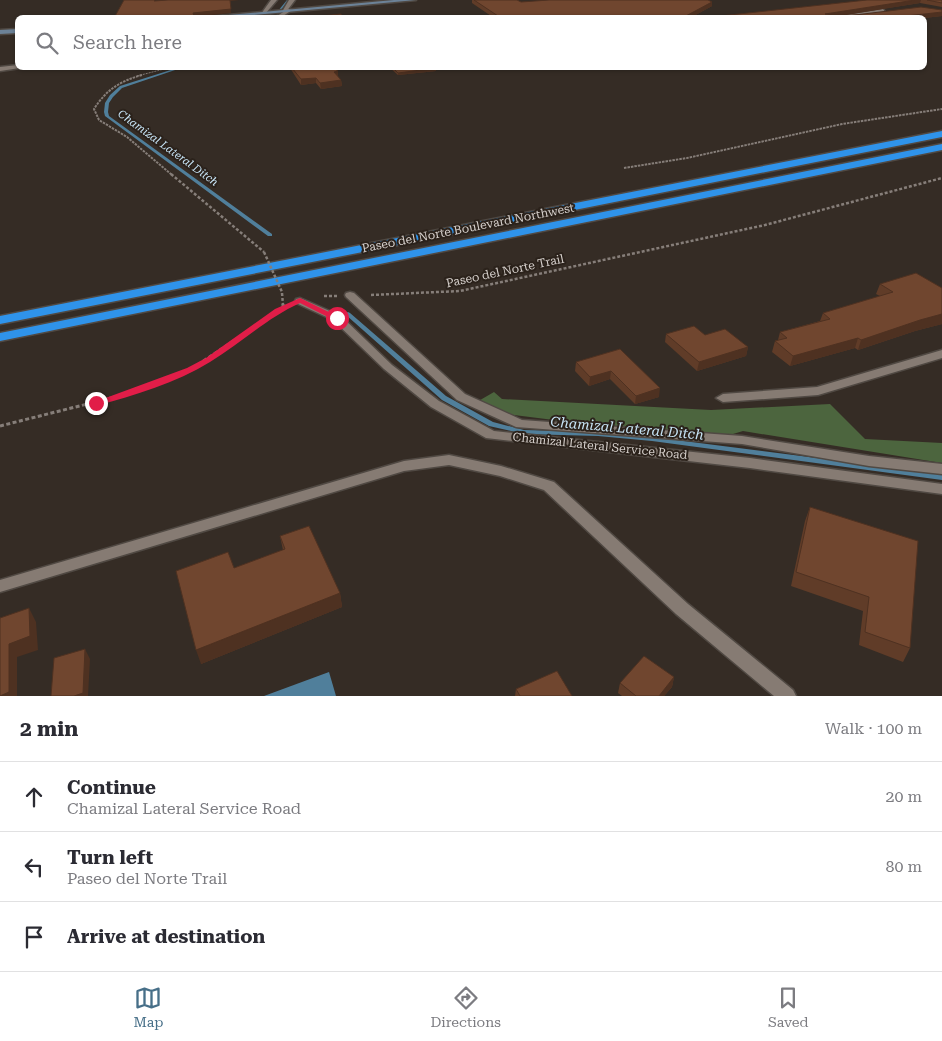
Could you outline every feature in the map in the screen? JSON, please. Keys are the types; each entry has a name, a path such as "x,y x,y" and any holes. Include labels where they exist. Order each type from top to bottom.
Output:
{"highway":[{"name":"Paseo del Norte Boulevard Northwest","path":"0,320 942,134"},
{"name":"Paseo del Norte Boulevard Northwest","path":"0,337 942,147"}],"street":[{"path":"263,12 274,0"},
{"path":"287,10 292,0"},
{"path":"230,15 413,0"},
{"path":"852,15 892,10"},
{"path":"0,32 15,31"},
{"path":"723,398 818,391 942,354"}],"lane":[{"path":"280,15 287,10"},
{"path":"0,69 15,67"},
{"name":"Chamizal Lateral Service Road","path":"350,295 460,397 520,424 742,440 869,461 942,469"},
{"name":"Chamizal Lateral Service Road","path":"300,301 337,318 388,367 435,404 491,435 750,463 942,488"},
{"path":"0,586 404,466 449,460 501,471 549,486 682,609 787,696"}],"path":[{"path":"161,70 112,85 100,96 94,109 99,120 128,138 264,252 282,292 283,307"},
{"path":"624,168 687,158 842,124 942,109"},
{"name":"Paseo del Norte Trail","path":"0,426 127,394 190,370 283,307 300,301 320,296 412,295 460,291 765,225 942,178"}],"green space":[{"path":"494,392 502,399 711,410 830,404 865,439 942,443 942,463 743,431 713,440 482,411 475,403"}],"water":[{"path":"329,672 336,696 264,696"}],"building":[{"path":"124,0 230,0 231,9 193,13 194,15 116,15"},
{"path":"474,0 517,0 521,2 549,0 708,0 712,2 688,15 496,15"},
{"path":"867,0 915,0 825,14 836,15 730,15"},
{"path":"927,0 942,0 942,3"},
{"path":"921,7 942,10 942,12 916,15 855,15"},
{"path":"294,70 337,70 338,71 334,72 341,80 320,83 316,78 301,79"},
{"path":"395,70 421,70 398,73"},
{"path":"916,273 942,288 942,314 861,340 858,338 793,356 775,341 787,338 780,332 830,319 823,313 893,292 880,284"},
{"path":"694,326 705,335 725,329 748,347 699,362 666,334"},
{"path":"620,349 660,388 636,396 611,371 590,377 576,362"},
{"path":"810,507 918,541 910,648 865,632 869,597 796,572"},
{"path":"309,526 340,593 196,650 176,571 228,552 234,568 285,549 280,536"},
{"path":"29,608 30,636 9,644 9,692 0,696 0,618"},
{"path":"85,649 83,693 74,696 51,696 54,658"},
{"path":"644,656 674,677 659,696 636,696 620,683"},
{"path":"557,671 572,696 520,696 516,689"}],"waterway":[{"name":"Chamizal Lateral Ditch","path":"279,10 288,0"},
{"name":"Chamizal Lateral Ditch","path":"173,70 121,87 107,103 107,116 270,235"},
{"name":"Chamizal Lateral Ditch","path":"348,314 444,398 491,424 524,432 598,434 652,439 942,477"}],"route":[{"path":"96,403 127,394 190,370 236,341 278,310 300,301 337,318"}]}
